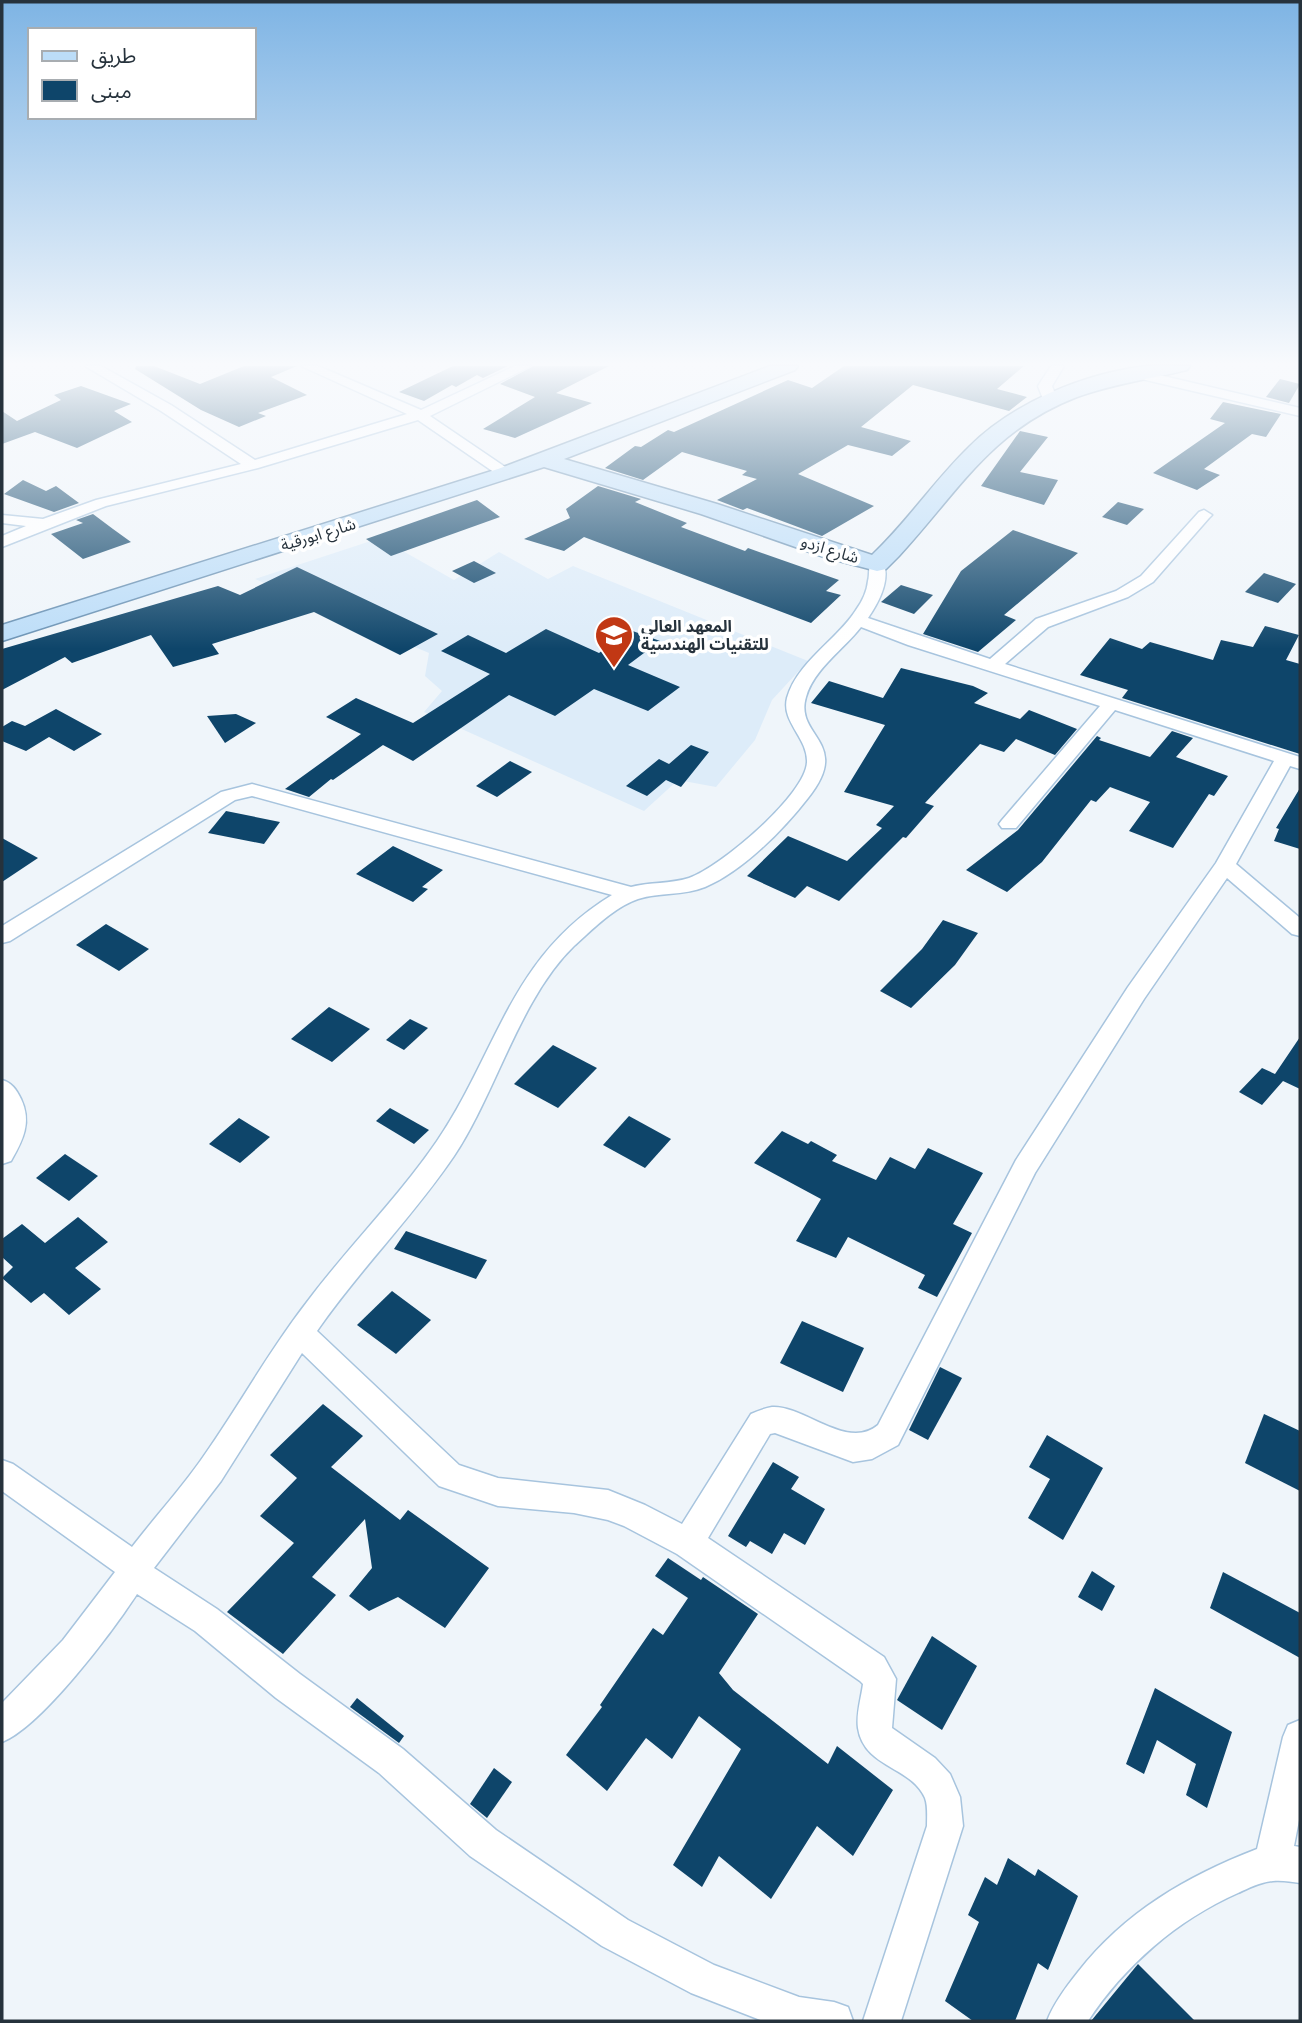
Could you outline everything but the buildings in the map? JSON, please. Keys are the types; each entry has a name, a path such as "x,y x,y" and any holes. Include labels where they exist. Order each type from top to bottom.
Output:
{"main road":[{"name":"شارع ازدو","path":"546,461 709,509 833,552 877,564 969,460"},
{"name":"شارع ابورقية","path":"2,633 546,461"}],"street":[{"path":"246,460 253,465"},
{"path":"2,542 45,523 115,499 268,460"},
{"path":"485,460 506,474"},
{"path":"993,666 1042,623 1122,594 1147,579 1204,515"},
{"path":"2,519 45,523"},
{"path":"2,1725 44,1687 199,1488 300,1333 446,1148 530,990 555,953 580,930 629,894 695,884 718,874 790,806 811,782 817,767 815,751 793,708 794,696 812,669 858,621 879,583 877,564"},
{"path":"688,1543 761,1423 775,1420 853,1448 867,1448 878,1444 888,1435 1025,1167 1136,993 1225,865 1293,760 858,621"},
{"path":"1009,824 1111,704"},
{"path":"2,936 228,796 252,790 602,884 629,894"},
{"path":"1225,865 1300,929"},
{"path":"2,1089 13,1103 15,1125 10,1142 2,1154"},
{"path":"300,1333 450,1476 498,1492 608,1506 652,1523 688,1543 872,1669 880,1679 875,1719 876,1735 883,1744 929,1773 946,1805 945,1826 882,2021"},
{"path":"2,1474 206,1620 288,1686 391,1761 483,1843 615,1933 704,1980 799,2016 834,2021"},
{"path":"1066,2021 1079,2000 1110,1962 1155,1921 1220,1883 1286,1864 1300,1737"}],"shaded area":[{"name":"المعهد العالي للتقنيات الهندسية","path":"380,538 454,580 499,552 548,579 573,566 808,661 772,700 755,740 716,787 678,780 644,811 424,712 442,691 425,676 429,653 255,579"}],"place":[{"name":"المعهد العالي للتقنيات الهندسية","path":"614,669"}]}
